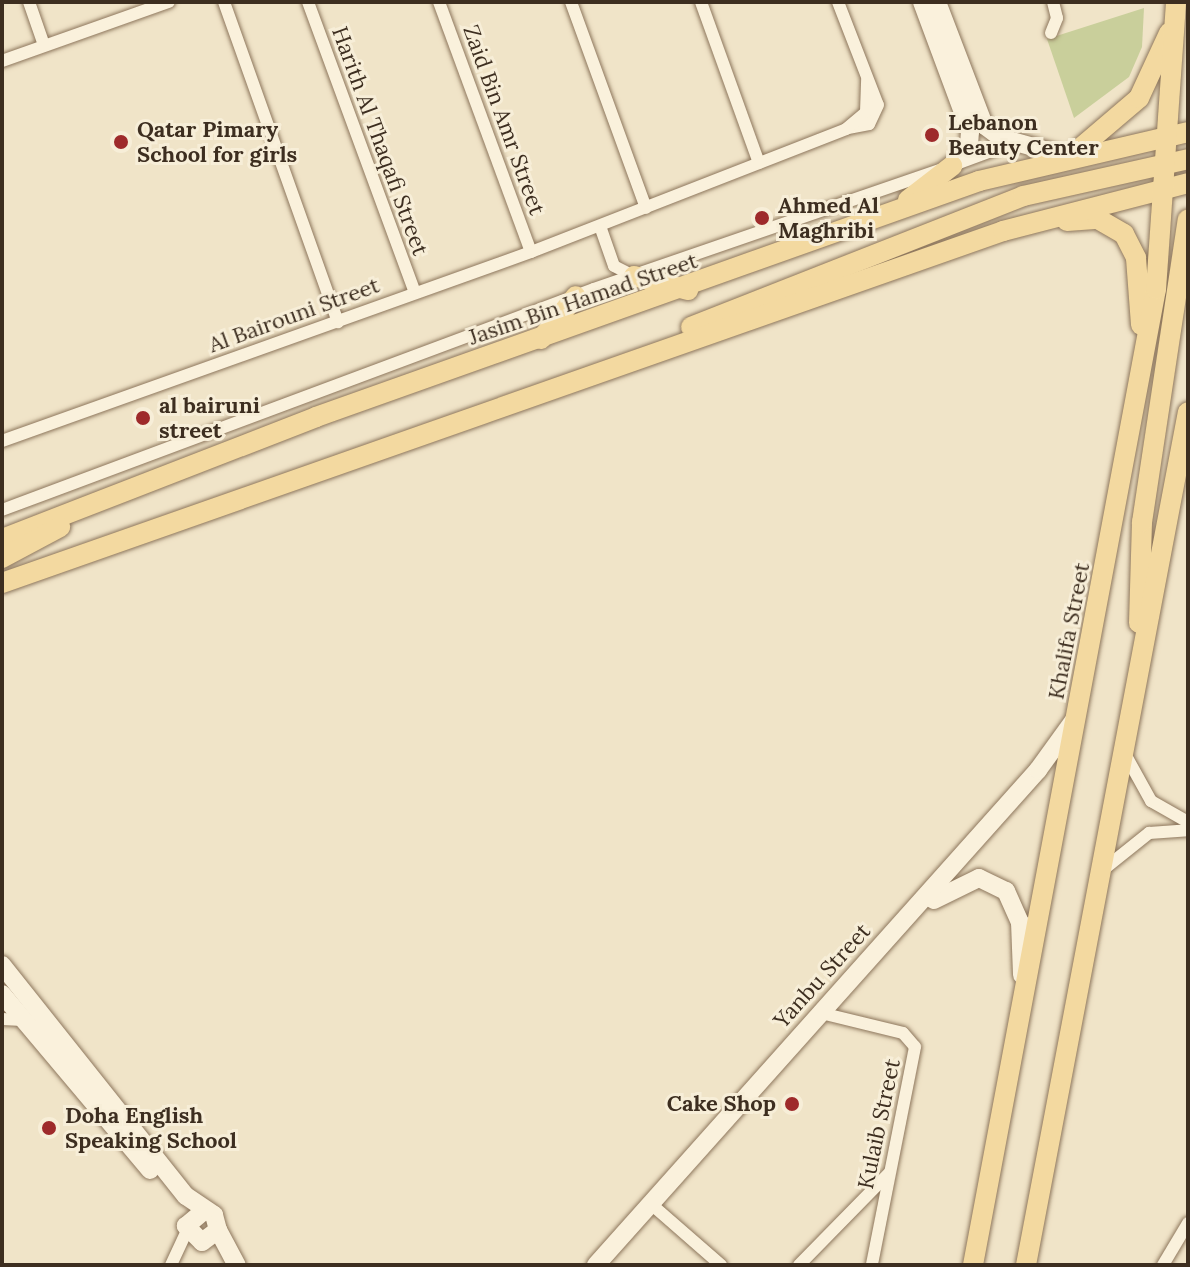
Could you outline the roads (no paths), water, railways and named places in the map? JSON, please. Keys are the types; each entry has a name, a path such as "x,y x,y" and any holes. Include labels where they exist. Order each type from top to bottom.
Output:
{"main road":[{"path":"1166,188 1183,160 1179,134 1176,4"},
{"path":"1066,156 1139,98 1158,67 1176,4"},
{"name":"Jasim Bin Hamad Street","path":"2,539 541,339 688,290 870,223 1066,156 1179,134"},
{"path":"582,377 764,293 956,219 1073,182 1183,160"},
{"path":"870,223 952,166"},
{"path":"3,585 582,377 1003,231 1188,183"},
{"name":"Khalifa Street","path":"973,1265 1022,990 1078,714 1143,365 1166,188"},
{"path":"1003,231 1098,219 1119,229 1136,258 1143,365"},
{"path":"1141,651 1142,522 1188,219"},
{"path":"634,276 688,290"},
{"path":"541,339 585,293"},
{"path":"1026,1265 1097,878 1188,412"},
{"path":"2,558 94,505"}],"street":[{"path":"29,2 44,45"},
{"path":"2,61 169,2"},
{"path":"224,2 338,322"},
{"name":"Harith Al Thaqafi Street","path":"308,2 415,293"},
{"name":"Zaid Bin Amr Street","path":"439,2 531,252"},
{"path":"571,2 646,208"},
{"path":"701,2 759,163"},
{"name":"Al Bairouni Street","path":"2,441 531,252 846,129 866,112 867,80 838,2"},
{"path":"922,2 970,131 969,147 952,166"},
{"path":"937,2 980,119 1013,143 1066,156"},
{"path":"1051,33 1057,18 1053,2"},
{"name":"Jasim Bin Hamad Street","path":"2,510 585,293 1013,143"},
{"path":"600,226 609,256 634,276"},
{"path":"585,293 609,256"},
{"name":"Yanbu Street","path":"612,1265 655,1208 1038,770 1078,714"},
{"path":"1122,749 1145,794 1188,822"},
{"path":"1097,878 1140,837 1188,830"},
{"name":"Yanbu Street","path":"906,924 952,885 994,882 1016,903 1022,990"},
{"path":"2,965 205,1210 199,1233 173,1261"},
{"path":"2,994 199,1233 232,1259"},
{"name":"Kulaib Street","path":"824,1016 913,1041 872,1265"},
{"path":"2,1019 23,1020"},
{"path":"799,1265 889,1173"},
{"path":"655,1208 721,1265"},
{"name":"Yanbu Street","path":"596,1265 655,1208"},
{"path":"1163,1265 1188,1223"}],"place":[{"name":"Lebanon Beauty Center","path":"932,135"},
{"name":"Qatar Pimary School for girls","path":"121,142"},
{"name":"Ahmed Al Maghribi","path":"762,218"},
{"name":"al bairuni street","path":"143,418"},
{"name":"Cake Shop","path":"792,1104"},
{"name":"Doha English Speaking School","path":"49,1128"}]}
